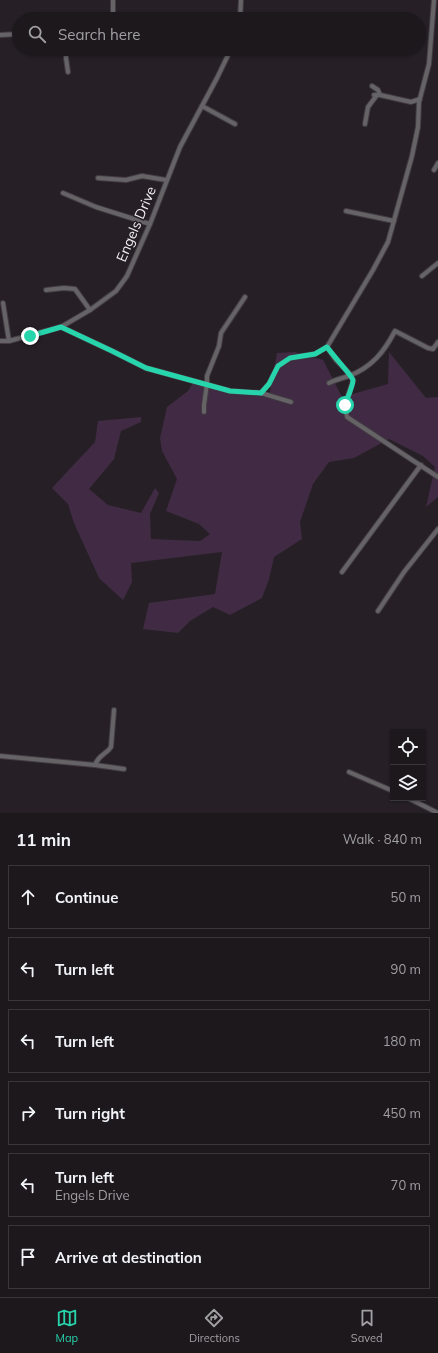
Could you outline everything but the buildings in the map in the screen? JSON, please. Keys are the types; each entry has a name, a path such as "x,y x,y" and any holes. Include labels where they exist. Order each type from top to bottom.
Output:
{"street":[{"path":"113,0 113,12"},
{"path":"240,12 241,0"},
{"path":"261,393 269,384 278,366 290,358 315,354 327,347 388,242 418,127 420,99 429,64 434,0"},
{"path":"0,35 12,34"},
{"path":"66,56 68,72"},
{"name":"Engels Drive","path":"0,341 9,341 61,327 90,310 116,291 126,276 150,224 180,147 227,56"},
{"path":"365,124 368,107 377,95 378,90 372,86"},
{"path":"377,95 411,102 420,99"},
{"path":"202,106 235,124"},
{"path":"434,170 438,163"},
{"path":"98,178 126,180 142,176 166,180"},
{"path":"63,193 96,207 150,224"},
{"path":"346,211 394,221"},
{"path":"422,276 438,263"},
{"path":"46,290 64,288 75,289 90,310"},
{"path":"204,412 207,376 219,346 221,332 245,297"},
{"path":"3,303 9,341"},
{"path":"61,327 146,368 230,391 261,393 291,402"},
{"path":"329,383 351,375 372,363 386,348 395,331 428,348 433,349 438,342"},
{"path":"327,347 336,360 351,375 353,381 345,405 347,417 438,477"},
{"path":"342,572 421,465"},
{"path":"378,611 404,572 438,529"},
{"path":"95,765 99,757 107,752 111,747 114,710"},
{"path":"0,756 124,769"},
{"path":"349,772 390,791"},
{"path":"415,801 432,808 438,813"}],"shaded area":[{"path":"295,352 323,360 342,397 388,384 389,352 426,398 438,397 438,497 426,507 435,467 423,456 389,439 354,458 329,462 313,484 300,522 302,539 274,557 269,579 262,598 230,615 213,607 190,621 178,633 143,629 149,603 215,594 222,552 131,563 132,582 123,600 99,578 74,523 68,504 52,488 95,442 98,421 141,417 141,422 121,431 114,459 89,489 108,505 141,513 155,488 159,493 150,514 151,539 200,541 210,534 199,524 166,511 177,479 162,451 160,438 167,407 188,391 195,379 239,393 269,397 277,353"}],"route":[{"path":"30,336 61,327 146,368 230,391 261,393 269,384 278,366 290,358 315,354 327,347 336,360 351,375 353,381 345,405"}]}
